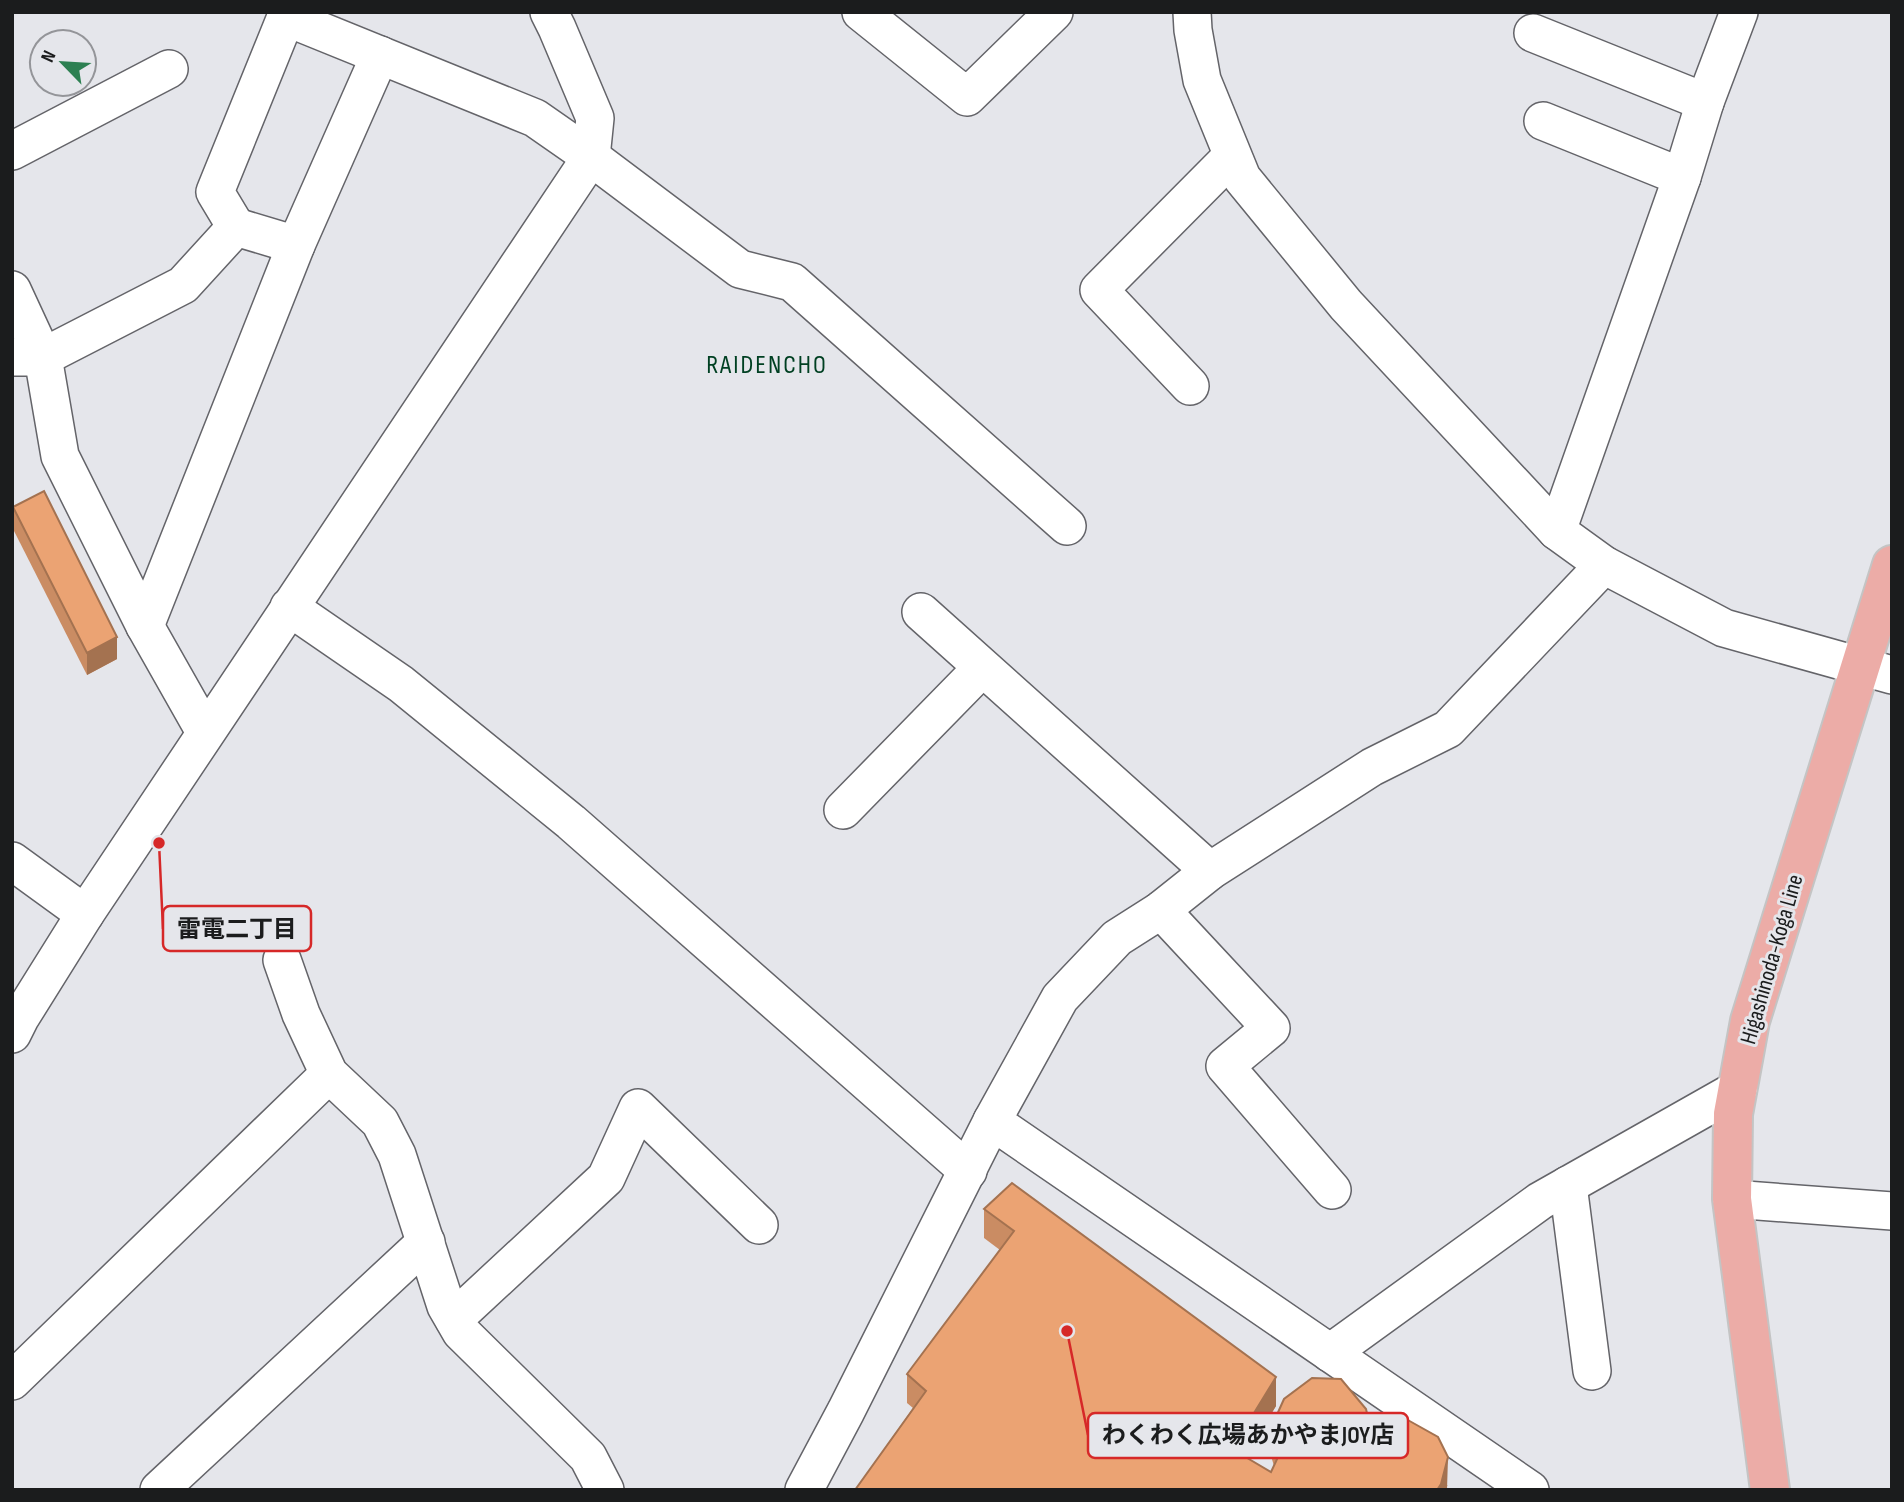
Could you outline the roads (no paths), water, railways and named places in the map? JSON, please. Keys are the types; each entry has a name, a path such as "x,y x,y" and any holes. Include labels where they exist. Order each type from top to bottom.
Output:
{"main road":[{"name":"Higashinoda-Koga Line","path":"1770,1490 1732,1199 1733,1114 1750,1021 1876,670 1892,565"}],"street":[{"path":"861,12 967,97 1054,12"},
{"path":"1192,12 1202,80 1241,177 1331,289 1557,531 1604,565 1724,628 1876,670"},
{"path":"1557,531 1682,177 1705,102 1739,12"},
{"path":"296,245 236,227 215,192 287,14 535,118 740,269 792,282 1067,526"},
{"path":"15,1022 205,732 591,157 594,118 550,16"},
{"path":"1533,33 1705,102"},
{"path":"145,626 296,245 380,55"},
{"path":"12,151 169,69"},
{"path":"1544,121 1682,177"},
{"path":"1190,386 1099,289 1232,156"},
{"path":"27,357 183,285 236,227"},
{"path":"12,290 27,357 60,456 145,626 205,732"},
{"path":"804,1490 992,1121 1060,998 1117,938 1161,910 1210,871 1372,767 1448,729 1604,565"},
{"path":"289,607 401,684 571,822 968,1171"},
{"path":"921,612 1210,871"},
{"path":"844,810 982,668"},
{"path":"12,861 85,914"},
{"path":"1161,910 1271,1028 1225,1066 1332,1190"},
{"path":"282,960 300,1014 329,1074 380,1122 397,1155 446,1306 461,1332 588,1457 605,1490"},
{"path":"12,1381 329,1074"},
{"path":"1331,1353 1539,1201 1738,1089"},
{"path":"454,1320 606,1178 638,1108 759,1225"},
{"path":"992,1121 1531,1490"},
{"path":"1568,1185 1592,1371"},
{"path":"1732,1199 1892,1212"},
{"path":"159,1490 426,1242"}],"place":[{"name":"雷電二丁目","path":"159,843"},
{"name":"わくわく広場あかやまJOY店","path":"1067,1331"}],"district":[{"name":"RAIDENCHO","path":"767,364"}]}
